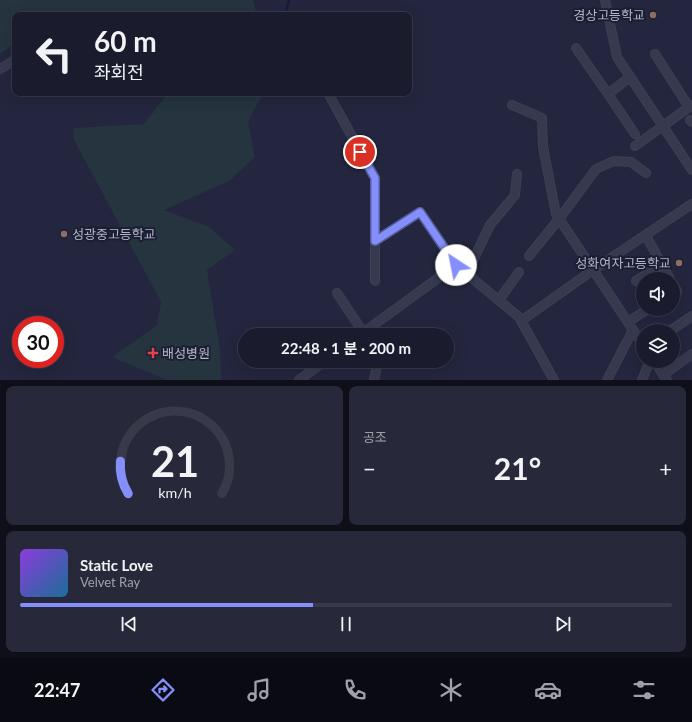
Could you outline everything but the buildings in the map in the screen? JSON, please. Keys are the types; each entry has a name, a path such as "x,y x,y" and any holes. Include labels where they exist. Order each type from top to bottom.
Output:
{"street":[{"path":"605,0 617,58 692,170"},
{"path":"576,48 635,134"},
{"path":"635,146 690,106 654,54"},
{"path":"0,69 12,62"},
{"path":"608,94 630,77"},
{"path":"330,96 375,178 375,281"},
{"path":"512,105 542,118 543,147 556,214 636,334"},
{"path":"529,256 596,169 614,161 631,162 646,173"},
{"path":"467,274 490,225 515,195 517,174"},
{"path":"521,321 593,270 692,204"},
{"path":"375,241 420,212 456,265 499,300 521,321 554,380"},
{"path":"646,236 666,272"},
{"path":"650,272 662,264"},
{"path":"371,328 456,265"},
{"path":"499,300 519,272"},
{"path":"337,293 359,328"},
{"path":"628,322 637,316"},
{"path":"680,324 692,316"},
{"path":"607,380 633,330"},
{"path":"659,368 665,377 692,354"},
{"path":"299,380 315,368"},
{"path":"374,380 377,368"},
{"path":"642,380 647,368"}],"shaded area":[{"path":"0,0 253,0 256,12 12,12 12,45 0,54"},
{"path":"166,96 261,96 248,122 255,157 229,181 164,210 209,227 235,250 207,270 220,349 221,380 167,380 112,357 157,325 161,302 73,138 74,128 144,124"}],"waterway":[{"path":"286,12 289,0"}],"place":[{"name":"경상고등학교","path":"653,15"},
{"name":"성광중고등학교","path":"64,234"},
{"name":"성화여자고등학교","path":"679,263"},
{"name":"배성병원","path":"153,353"}],"route":[{"path":"360,152 375,178 375,241 420,212 456,265"}]}
